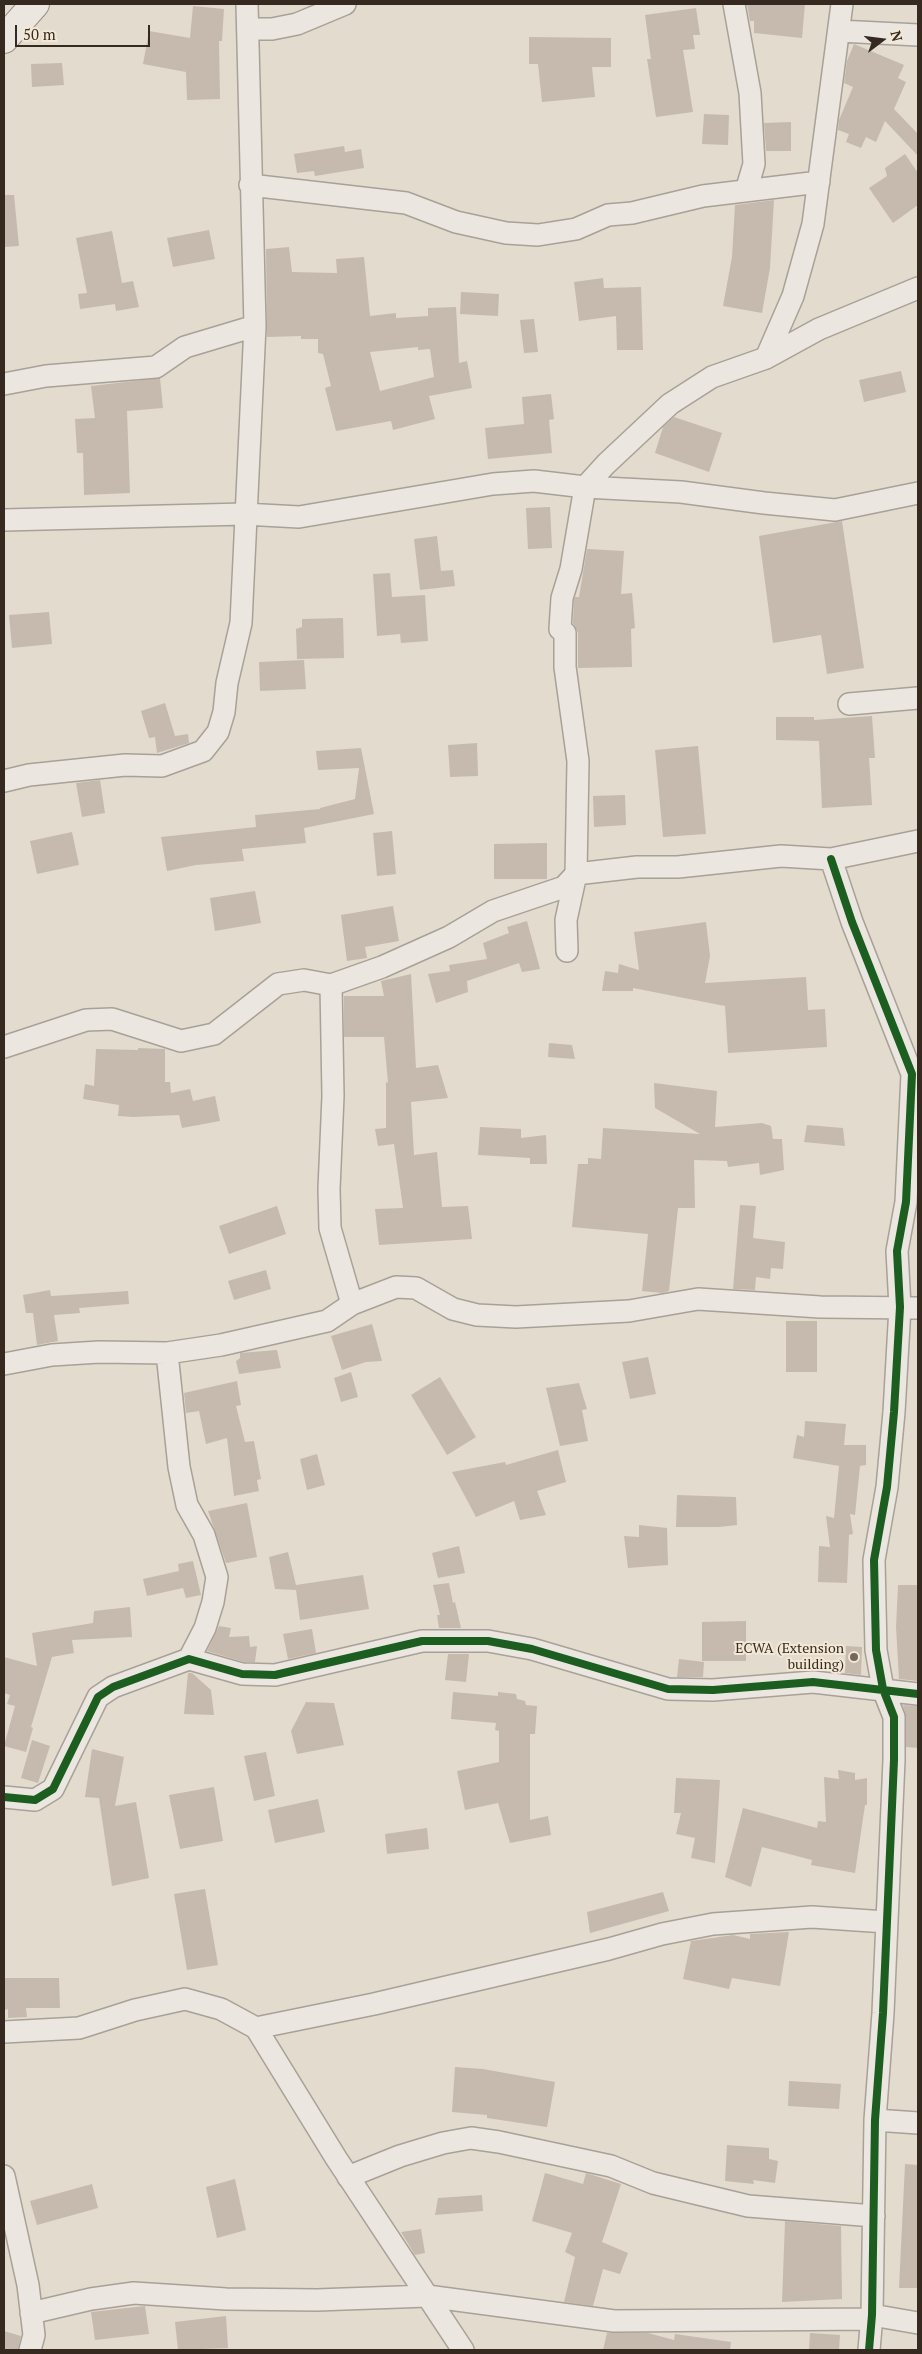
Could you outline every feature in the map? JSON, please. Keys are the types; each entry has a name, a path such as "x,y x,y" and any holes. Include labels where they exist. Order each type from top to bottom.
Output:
{"main road":[{"path":"4,39 35,4"}],"street":[{"path":"4,781 29,775 125,765 162,766 203,751 218,732 224,712 227,683 241,623 244,514 255,326 247,4"},
{"path":"249,29 297,24 345,4"},
{"path":"734,4 750,93 754,164 746,191"},
{"path":"766,358 793,296 813,224 842,4"},
{"path":"839,31 918,35"},
{"path":"754,164 768,189"},
{"path":"250,185 406,203 456,222 506,233 538,235 576,229 608,215 632,213 703,196 819,182"},
{"path":"567,951 566,920 576,874 578,761 565,667 565,633 560,629 562,598 570,569 585,487 606,464 670,404 712,377 766,358 819,329 918,288"},
{"path":"4,384 46,376 156,367 185,347 255,326"},
{"path":"4,520 244,514 299,517 510,483 534,481 585,487 681,492 764,504 835,510 918,493"},
{"path":"850,704 918,698"},
{"path":"4,1047 86,1020 112,1019 181,1041 214,1034 278,984 304,980 330,985 382,967 449,937 493,911 564,887 576,874 636,867 678,867 781,856 831,859 918,841"},
{"path":"831,859 852,922 912,1074 906,1202 897,1251 909,1308 888,1487 874,1560 876,1650 883,1690 894,1717 894,1743 883,2013 874,2120 874,2216 869,2350"},
{"path":"330,985 333,1096 329,1189 330,1228 352,1304"},
{"path":"4,1364 52,1356 99,1352 168,1353 231,1344 327,1321 352,1304 396,1288 416,1288 453,1309 469,1313 506,1317 629,1310 698,1300 820,1307 909,1308"},
{"path":"168,1353 179,1467 187,1505 204,1535 217,1577 213,1602 205,1628 189,1659"},
{"path":"4,1797 35,1800 53,1789 98,1697 113,1686 189,1659 242,1674 275,1676 422,1641 488,1641 532,1649 668,1689 713,1690 813,1682 918,1694"},
{"path":"256,2028 374,2004 609,1949 662,1934 713,1924 812,1916 886,1922"},
{"path":"4,2032 79,2028 135,2010 185,1999 222,2008 256,2028 348,2177 463,2350"},
{"path":"874,2120 918,2123"},
{"path":"348,2177 400,2156 442,2143 471,2138 499,2142 612,2166 653,2183 748,2206 874,2216"},
{"path":"4,2176 28,2285 34,2335 30,2350"},
{"path":"31,2313 91,2299 134,2293 317,2300 426,2296 486,2302 557,2315 614,2321 871,2317 918,2323"}],"building":[{"path":"747,4 805,4 802,38 754,33 754,21 750,21"},
{"path":"193,6 224,9 222,41 219,41 220,99 187,100 186,72 143,64 149,31 190,38"},
{"path":"696,8 700,35 693,35 695,49 683,50 693,112 656,117 647,59 651,59 645,15"},
{"path":"529,37 611,38 611,67 592,67 595,97 542,102 538,64 529,64"},
{"path":"854,44 904,65 898,78 906,82 894,109 918,134 918,156 885,121 876,142 866,137 861,148 846,142 849,134 838,130 839,120 853,87 844,83 847,61"},
{"path":"62,63 64,85 32,87 31,64"},
{"path":"704,114 729,115 728,145 702,144"},
{"path":"791,122 791,151 766,151 764,123"},
{"path":"344,146 345,152 361,149 364,168 315,176 314,171 297,173 294,154"},
{"path":"905,154 918,173 918,205 893,223 869,188 887,176 885,168"},
{"path":"4,195 14,195 19,246 4,247"},
{"path":"774,200 770,268 762,313 723,306 732,257 735,205"},
{"path":"209,230 215,259 173,267 167,238"},
{"path":"112,231 122,283 133,281 139,307 116,311 115,304 80,309 78,294 87,293 76,238"},
{"path":"289,247 292,272 337,273 336,259 364,257 370,316 396,313 396,318 428,316 428,308 456,307 459,363 467,361 472,388 429,396 435,419 393,430 391,421 336,431 325,388 331,386 323,354 318,353 318,339 301,339 301,336 267,337 266,249","holes":["418,347 418,350 430,349 434,377 380,391 370,352"]},
{"path":"603,278 604,288 641,287 643,350 617,350 616,316 579,321 574,282"},
{"path":"461,292 499,294 498,316 460,314"},
{"path":"534,319 538,352 524,353 520,320"},
{"path":"901,371 906,392 864,402 859,380"},
{"path":"160,378 163,408 127,411 130,493 84,495 83,453 77,453 75,419 95,418 91,386"},
{"path":"551,394 554,419 549,420 552,453 488,459 485,428 524,424 522,397"},
{"path":"674,417 722,433 709,472 655,453 663,427"},
{"path":"550,507 552,548 528,549 526,508"},
{"path":"842,521 864,668 827,674 821,635 773,643 759,536"},
{"path":"437,536 441,571 453,570 455,586 420,590 414,539"},
{"path":"587,549 624,551 621,594 632,593 635,628 631,629 632,667 578,668 578,633 573,623 574,600 575,597 579,597"},
{"path":"390,573 392,597 425,595 428,641 401,643 400,634 377,636 373,574"},
{"path":"49,612 52,644 12,648 9,615"},
{"path":"343,618 344,658 297,659 296,629 302,627 302,619"},
{"path":"304,660 306,689 260,691 259,662"},
{"path":"165,703 175,736 188,734 189,743 157,753 155,737 149,738 141,711"},
{"path":"872,716 875,758 869,758 872,805 822,808 819,741 776,740 776,717 814,717 814,720"},
{"path":"477,743 478,776 450,777 448,745"},
{"path":"698,746 706,834 663,837 655,750"},
{"path":"361,748 374,814 304,828 306,843 242,849 244,861 196,865 167,871 161,837 256,827 255,815 320,809 355,799 359,768 318,770 316,751"},
{"path":"100,780 105,813 82,817 76,783"},
{"path":"625,795 626,825 594,827 593,796"},
{"path":"392,831 396,874 377,876 373,833"},
{"path":"72,832 79,865 37,874 30,841"},
{"path":"547,843 547,879 494,879 494,844"},
{"path":"255,891 261,923 215,931 210,898"},
{"path":"393,906 399,941 365,947 367,958 347,961 341,915"},
{"path":"527,921 540,969 522,972 519,963 467,981 468,992 436,1003 428,974 450,971 449,965 487,959 483,943 509,933 507,927"},
{"path":"706,922 710,956 705,983 806,977 808,1010 825,1009 827,1047 728,1053 725,1006 633,988 633,991 602,991 605,971 618,973 619,964 639,970 634,932"},
{"path":"411,974 416,1068 438,1065 448,1098 411,1102 414,1155 437,1152 442,1207 468,1206 472,1239 379,1245 375,1209 403,1208 394,1144 378,1146 375,1129 386,1128 386,1082 388,1083 384,1037 344,1037 344,996 384,996 381,981"},
{"path":"549,1043 572,1045 575,1059 548,1057"},
{"path":"138,1048 165,1049 165,1082 170,1082 171,1093 190,1089 193,1101 215,1096 220,1121 182,1128 179,1115 118,1116 119,1105 83,1099 85,1084 94,1086 96,1049 138,1050"},
{"path":"654,1083 717,1091 715,1127 762,1123 771,1126 773,1139 782,1139 784,1170 760,1175 759,1163 728,1167 727,1161 694,1160 695,1208 678,1208 669,1291 662,1293 642,1291 648,1234 572,1227 578,1164 588,1164 588,1158 601,1159 603,1128 700,1134 655,1108"},
{"path":"807,1125 843,1128 845,1146 804,1142"},
{"path":"480,1127 521,1129 521,1138 546,1135 547,1164 530,1164 530,1158 478,1155"},
{"path":"740,1205 756,1206 753,1238 785,1242 783,1269 771,1268 770,1279 756,1277 755,1290 733,1289"},
{"path":"277,1206 286,1234 229,1254 219,1226"},
{"path":"266,1270 271,1289 234,1300 228,1281"},
{"path":"50,1290 51,1296 128,1291 129,1304 79,1308 80,1313 54,1315 58,1341 37,1345 33,1313 26,1313 23,1295"},
{"path":"786,1321 817,1321 817,1372 786,1372"},
{"path":"372,1324 382,1361 366,1362 342,1370 331,1336"},
{"path":"277,1350 281,1368 239,1374 236,1361 240,1358 240,1353"},
{"path":"648,1357 656,1394 630,1399 622,1362"},
{"path":"351,1372 358,1397 341,1402 334,1378"},
{"path":"440,1377 476,1437 447,1455 411,1395"},
{"path":"237,1381 241,1405 236,1406 245,1442 254,1441 261,1479 257,1480 259,1491 234,1496 227,1438 206,1444 199,1411 186,1413 184,1393"},
{"path":"579,1383 587,1409 582,1410 588,1441 560,1446 546,1388"},
{"path":"805,1421 846,1424 844,1445 866,1445 866,1465 860,1466 855,1515 850,1514 853,1534 849,1535 847,1583 818,1582 819,1546 830,1547 826,1516 834,1518 839,1466 793,1458 797,1435 804,1437"},
{"path":"558,1450 566,1482 537,1491 546,1515 520,1520 514,1501 476,1517 452,1472 505,1462 506,1465"},
{"path":"317,1454 325,1485 307,1490 300,1459"},
{"path":"677,1495 736,1497 737,1525 676,1527"},
{"path":"247,1503 257,1557 226,1563 208,1511"},
{"path":"639,1525 667,1528 668,1565 628,1568 624,1536 639,1537"},
{"path":"459,1546 465,1573 438,1578 432,1553"},
{"path":"288,1552 296,1585 363,1575 369,1609 300,1620 296,1590 275,1589 269,1557"},
{"path":"193,1561 201,1595 186,1598 183,1588 147,1596 143,1579 179,1571 178,1564"},
{"path":"449,1583 461,1628 439,1628 437,1615 440,1615 433,1585"},
{"path":"898,1585 918,1585 918,1681 899,1679 896,1627"},
{"path":"130,1607 132,1637 72,1640 74,1653 52,1657 31,1727 33,1728 26,1752 4,1746 15,1706 7,1704 10,1695 4,1693 4,1657 37,1666 32,1633 93,1623 94,1611"},
{"path":"746,1621 746,1661 702,1661 702,1622"},
{"path":"219,1626 231,1628 229,1637 249,1636 250,1647 257,1646 255,1662 244,1662 207,1651"},
{"path":"312,1629 316,1653 288,1659 283,1634"},
{"path":"846,1646 862,1647 861,1675 845,1673"},
{"path":"448,1654 469,1654 466,1682 445,1680"},
{"path":"679,1659 704,1662 703,1677 677,1677"},
{"path":"188,1673 192,1673 211,1690 214,1715 184,1714"},
{"path":"453,1692 498,1696 498,1692 516,1694 517,1699 525,1701 526,1705 537,1706 535,1734 530,1734 530,1820 548,1816 551,1835 510,1843 498,1803 465,1810 457,1771 499,1762 499,1731 495,1730 496,1723 451,1719"},
{"path":"306,1702 334,1703 344,1745 297,1754 291,1731"},
{"path":"903,1705 918,1706 918,1748 906,1747 906,1717"},
{"path":"32,1740 50,1746 38,1783 21,1778"},
{"path":"92,1749 124,1757 115,1806 136,1802 149,1878 112,1886 99,1798 85,1797"},
{"path":"266,1752 275,1796 254,1801 244,1756"},
{"path":"838,1770 855,1773 855,1780 867,1778 867,1805 865,1805 855,1873 811,1865 812,1860 762,1847 751,1887 725,1877 743,1808 817,1828 818,1821 826,1822 824,1777 839,1779"},
{"path":"676,1778 720,1780 715,1863 691,1858 695,1838 676,1834 681,1813 674,1813"},
{"path":"214,1787 223,1841 180,1849 169,1795"},
{"path":"318,1799 325,1832 275,1843 268,1810"},
{"path":"427,1828 429,1849 387,1854 385,1834"},
{"path":"205,1889 218,1965 187,1970 174,1894"},
{"path":"663,1892 669,1911 590,1933 587,1912"},
{"path":"789,1932 780,1986 732,1978 729,1989 683,1979 691,1941 733,1935 750,1939 750,1934"},
{"path":"4,1978 59,1978 60,2008 26,2008 27,2017 8,2018 8,2009 4,2010"},
{"path":"455,2067 483,2069 555,2082 547,2127 487,2118 487,2115 452,2112"},
{"path":"789,2081 841,2084 839,2109 788,2106"},
{"path":"727,2145 769,2148 769,2159 778,2161 775,2183 753,2180 754,2184 725,2181"},
{"path":"905,2164 918,2165 918,2288 899,2288"},
{"path":"545,2173 583,2184 586,2173 621,2184 602,2242 628,2253 620,2274 603,2269 593,2306 564,2302 575,2257 565,2252 572,2233 532,2221"},
{"path":"235,2179 246,2230 217,2238 206,2187"},
{"path":"92,2184 98,2208 37,2225 30,2201"},
{"path":"482,2195 483,2211 435,2215 438,2198"},
{"path":"785,2221 841,2226 842,2299 782,2302"},
{"path":"421,2229 425,2253 415,2255 401,2232"},
{"path":"145,2306 149,2334 95,2340 91,2312"},
{"path":"226,2316 228,2348 178,2350 175,2322"},
{"path":"4,2331 21,2336 18,2350 4,2350"},
{"path":"607,2333 648,2333 674,2340 675,2334 731,2342 730,2350 603,2350"},
{"path":"810,2333 840,2335 839,2350 809,2350"}],"cycle path":[{"path":"831,859 852,922 912,1074 906,1202 897,1251 900,1307 894,1412 887,1487 874,1560 876,1650 883,1689 894,1717 894,1760 883,2013 875,2120 872,2315 869,2350"},
{"path":"4,1797 35,1800 53,1789 98,1697 113,1687 189,1659 242,1674 275,1675 422,1641 488,1641 532,1649 668,1689 713,1690 813,1682 918,1694"}],"place":[{"name":"ECWA (Extension building)","path":"854,1657"}]}
